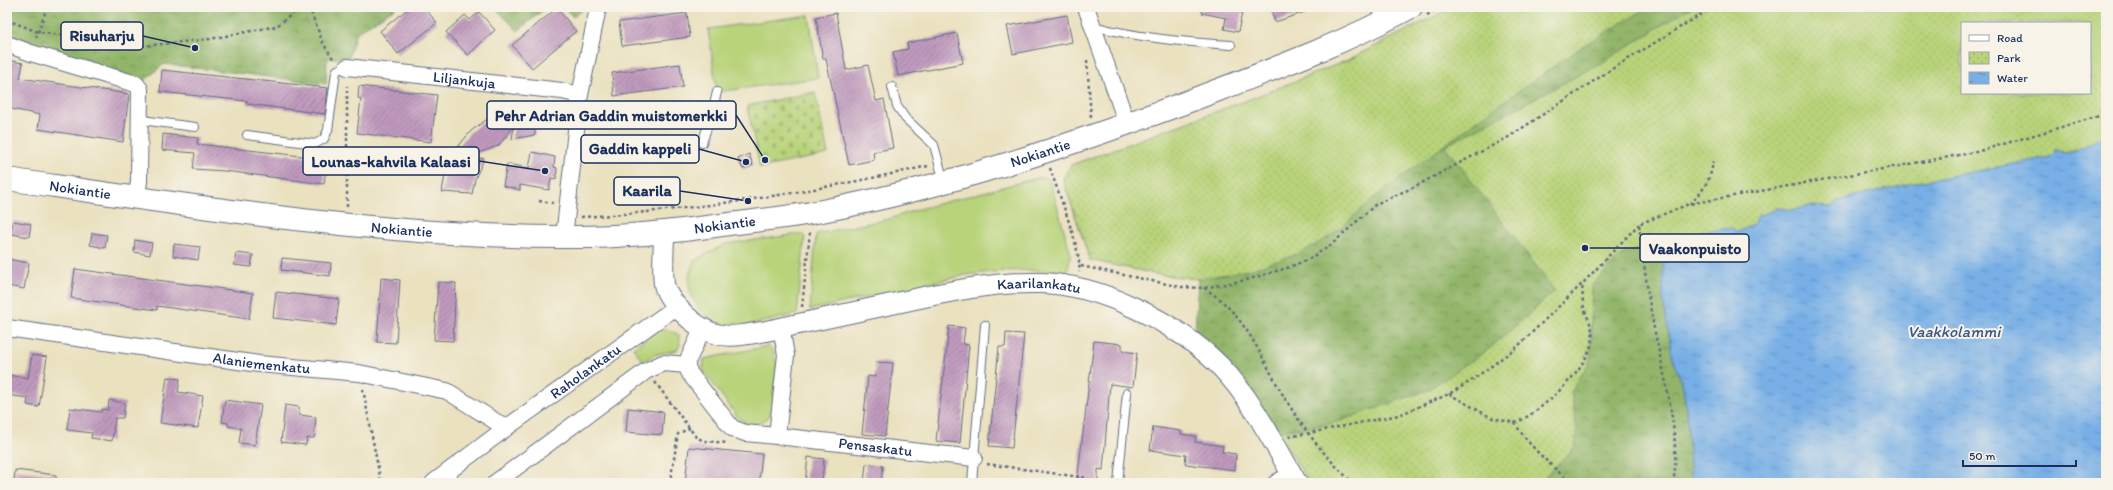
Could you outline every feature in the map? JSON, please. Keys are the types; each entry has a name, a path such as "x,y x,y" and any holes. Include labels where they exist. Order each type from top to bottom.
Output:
{"main road":[{"name":"Nokiantie","path":"7,178 236,212 406,230 565,227 664,232 808,213 942,173 1044,153 1272,70 1411,7"}],"street":[{"path":"1086,7 1127,124"},
{"path":"565,227 580,95 598,8"},
{"path":"7,44 31,53 136,84 140,89 141,120 136,198"},
{"name":"Liljankuja","path":"345,67 562,91 580,95"},
{"path":"664,232 665,286 676,307 702,330 687,365 690,374 727,422 739,432"},
{"name":"Kaarilankatu","path":"702,330 719,335 734,336 782,328 983,285 1041,283 1076,288 1124,303 1154,317 1192,341 1220,367 1242,393 1274,444 1288,480"},
{"name":"Raholankatu","path":"433,483 506,428 676,307"},
{"name":"Alaniemenkatu","path":"7,328 259,364 359,373 447,391 506,428"},
{"path":"777,436 785,373 786,350 782,328"},
{"path":"494,483 646,371 663,363 679,362 687,365"},
{"name":"Pensaskatu","path":"739,432 974,458"}],"lane":[{"path":"1093,26 1122,34 1171,41 1231,45"},
{"path":"247,135 316,144 321,141 328,130 336,72 345,67"},
{"path":"892,87 897,106 906,118 934,145 942,173"},
{"path":"702,143 712,113 716,92"},
{"path":"141,120 195,127"},
{"path":"972,483 985,325"},
{"path":"1118,483 1127,393"}],"path":[{"path":"38,32 47,7"},
{"path":"7,20 38,32 143,46 210,39 277,26 301,7"},
{"path":"309,7 326,50 330,56 345,67 347,210"},
{"path":"1049,167 1080,266 1181,287 1204,288 1246,280 1287,268 1309,259 1331,245 1376,204 1418,185 1507,138 1618,65 1713,7"},
{"path":"1087,55 1091,118"},
{"path":"1274,444 1290,436 1365,423 1399,415 1449,394 1471,381 1517,348 1640,224 1689,204 1976,152 2106,114"},
{"path":"1689,204 1703,191 1708,181 1713,161"},
{"path":"565,227 942,173"},
{"path":"803,323 802,314 810,230 808,213"},
{"path":"1640,224 1653,324 1662,362 1675,445 1673,483"},
{"path":"1449,394 1492,418 1514,424 1528,418 1548,402 1585,360 1592,341 1591,323 1584,307 1582,284"},
{"path":"1204,288 1224,303 1248,330 1286,400 1308,432 1340,471 1352,483"},
{"path":"646,371 696,437 704,441 726,444 739,432"},
{"path":"359,373 381,483"},
{"path":"1514,424 1521,434 1549,464 1571,483"},
{"path":"670,483 678,434 690,428"},
{"path":"974,458 988,465 1087,478 1092,483"}],"green space":[{"path":"7,7 396,7 356,33 349,57 327,59 326,84 164,64 144,81 7,38"},
{"path":"494,7 547,7 518,31"},
{"path":"563,7 586,7 573,17"},
{"path":"1453,7 1691,7 1605,61 1445,146 1555,291 1489,349 1428,390 1334,423 1278,432 1218,351 1195,331 1198,279 1156,274 1090,260 1063,179 1071,165 1245,101 1346,61"},
{"path":"1453,7 1649,7 1586,44 1490,111 1375,197 1331,236 1300,253 1253,269 1198,279 1156,274 1090,260 1063,179 1071,165 1245,101 1346,61"},
{"path":"1691,7 2106,7 2106,135 2082,148 2069,152 2057,150 2050,157 1913,183 1839,201 1831,207 1810,206 1794,210 1777,208 1759,215 1752,225 1738,233 1705,231 1670,243 1624,253 1592,285 1590,361 1571,392 1577,430 1575,447 1539,483 1309,483 1278,432 1334,423 1428,390 1489,349 1555,291 1445,146 1605,61"},
{"path":"809,15 818,78 717,92 708,29"},
{"path":"815,92 828,154 760,168 747,106"},
{"path":"1045,177 1050,181 1071,255 1067,272 1017,270 966,275 810,310 816,234 889,219 919,209"},
{"path":"801,234 805,237 797,314 741,326 733,326 716,322 701,311 689,288 689,279 694,261 725,244"},
{"path":"1670,243 1663,261 1672,355 1683,387 1687,415 1692,483 1539,483 1572,451 1575,417 1571,392 1590,361 1592,284 1624,253"},
{"path":"666,329 679,335 680,345 677,350 654,355 643,361 633,348 657,330"},
{"path":"768,346 773,351 777,364 772,411 768,418 757,424 750,424 739,419 705,373 703,369 704,359"}],"water":[{"name":"Vaakkolammi","path":"2106,135 2106,483 1691,482 1687,415 1683,387 1672,355 1663,300 1663,261 1670,243 1705,231 1732,228 1738,232 1752,225 1759,215 1777,208 1794,210 1810,206 1831,207 1839,201 1913,183 2050,157 2055,152 2055,148 2063,153 2071,153"}],"building":[{"path":"410,7 424,7 437,23 398,54 380,31"},
{"path":"1202,7 1243,8 1238,32 1224,29 1226,18 1202,13"},
{"path":"1270,7 1313,7 1314,9 1275,22"},
{"path":"557,8 576,31 532,68 512,45"},
{"path":"479,12 495,30 468,55 446,32 465,15 470,20"},
{"path":"687,13 690,37 622,46 619,22"},
{"path":"836,13 846,70 868,65 876,101 884,99 893,148 873,152 874,160 849,165 826,59 823,59 816,17"},
{"path":"1067,15 1072,42 1013,54 1007,26"},
{"path":"957,33 963,63 898,76 893,52 908,49 907,43"},
{"path":"7,60 23,63 20,78 129,94 123,142 38,129 40,115 7,108"},
{"path":"680,64 683,87 614,96 612,73"},
{"path":"162,70 328,88 325,114 247,104 247,101 160,92"},
{"path":"359,86 437,95 431,142 357,133 361,99 358,98"},
{"path":"534,106 535,135 512,139 514,126 498,146 470,156 484,159 475,179 472,194 442,192 446,169 457,148 471,131 490,117 512,108"},
{"path":"163,134 198,138 197,144 327,159 324,184 225,171 193,169 195,153 162,150"},
{"path":"532,152 555,157 554,167 557,168 556,179 551,178 549,190 520,185 520,190 503,186 507,164 529,168"},
{"path":"749,154 753,165 743,169 738,159"},
{"path":"13,221 31,224 29,237 11,234"},
{"path":"92,233 107,235 105,248 90,245"},
{"path":"135,240 152,243 150,255 134,252"},
{"path":"174,244 200,247 198,260 173,256"},
{"path":"236,253 253,255 251,267 234,265"},
{"path":"282,258 331,263 330,276 281,270"},
{"path":"7,259 29,263 24,289 7,286"},
{"path":"75,269 253,293 249,319 157,306 157,310 71,298"},
{"path":"381,278 400,280 396,343 377,342"},
{"path":"438,282 456,283 453,341 434,340"},
{"path":"276,292 339,299 336,325 273,318"},
{"path":"949,326 965,328 963,344 969,345 960,443 936,441"},
{"path":"1006,333 1024,334 1012,448 989,446 999,347 1005,347"},
{"path":"1094,341 1122,344 1122,351 1137,353 1133,387 1110,384 1103,470 1098,469 1098,483 1077,483"},
{"path":"32,355 47,357 39,407 27,405 28,398 7,395 7,375 28,378"},
{"path":"876,362 893,363 885,436 862,434 868,376 875,377"},
{"path":"167,377 180,379 178,392 203,396 198,428 160,423"},
{"path":"109,400 125,403 123,418 115,418 112,441 91,438 92,433 67,430 70,408 101,412 102,409 108,410"},
{"path":"225,400 261,405 255,445 239,443 241,428 228,426 228,423 222,422"},
{"path":"285,405 299,407 299,415 316,417 314,438 307,438 306,445 281,442"},
{"path":"628,408 664,412 662,435 626,432"},
{"path":"1153,427 1181,431 1181,434 1196,436 1195,442 1223,446 1222,452 1236,454 1235,470 1185,464 1186,455 1150,450"},
{"path":"689,447 762,454 759,483 685,483"},
{"path":"808,457 824,459 822,483 805,483"},
{"path":"866,464 883,466 881,483 864,483"},
{"path":"15,470 56,475 56,483 14,483"}],"place":[{"name":"Risuharju","path":"195,48"},
{"name":"Pehr Adrian Gaddin muistomerkki","path":"765,160"},
{"name":"Gaddin kappeli","path":"746,162"},
{"name":"Lounas-kahvila Kalaasi","path":"545,171"},
{"name":"Kaarila","path":"748,201"},
{"name":"Vaakonpuisto","path":"1585,248"}]}
